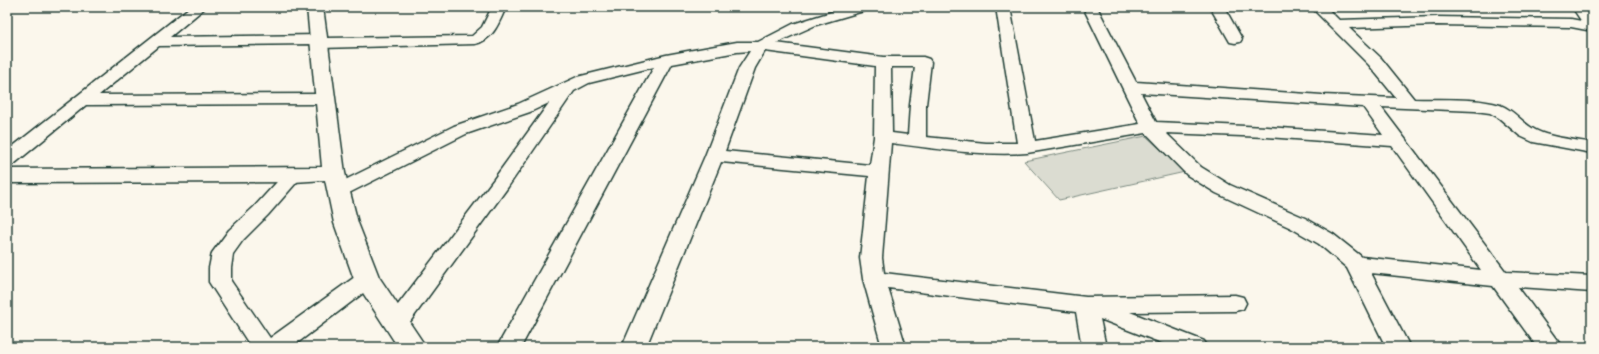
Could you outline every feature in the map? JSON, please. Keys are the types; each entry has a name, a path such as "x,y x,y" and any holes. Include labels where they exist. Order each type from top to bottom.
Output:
{"street":[{"path":"7,160 199,7"},
{"path":"315,7 336,182 346,223 366,279 412,347"},
{"path":"155,42 475,40 481,38 487,32 499,7"},
{"path":"634,347 714,156 747,68 762,46 790,31 862,7"},
{"path":"1003,7 1027,148"},
{"path":"1090,7 1150,127 1194,171 1223,189 1298,223 1326,239 1356,264 1398,347"},
{"path":"1218,7 1235,39"},
{"path":"1318,7 1382,67 1410,104"},
{"path":"1580,7 1592,25"},
{"path":"1335,24 1437,21 1571,23 1592,25"},
{"path":"7,176 294,175 336,182 460,130 524,108 569,86 594,76 666,60 737,47 762,46 883,62 923,62 918,105 917,141"},
{"path":"509,347 666,60"},
{"path":"883,62 883,137 871,258 874,279 894,347"},
{"path":"396,324 501,183 569,86"},
{"path":"1130,87 1368,102 1475,106 1494,109 1505,114 1526,132 1538,138 1592,148"},
{"path":"83,100 325,99"},
{"path":"1368,102 1550,347"},
{"path":"883,137 989,149 1027,148 1150,127 1267,132 1398,141"},
{"path":"714,156 879,171"},
{"path":"264,347 220,282 220,268 223,253 236,235 261,211 294,175"},
{"path":"1356,264 1500,280 1592,284"},
{"path":"275,347 366,279"},
{"path":"874,279 1086,305 1235,303"},
{"path":"1086,305 1094,347"},
{"path":"1086,305 1150,328 1196,347"}],"shaded area":[{"path":"1146,136 1185,172 1059,200 1024,161"}]}
